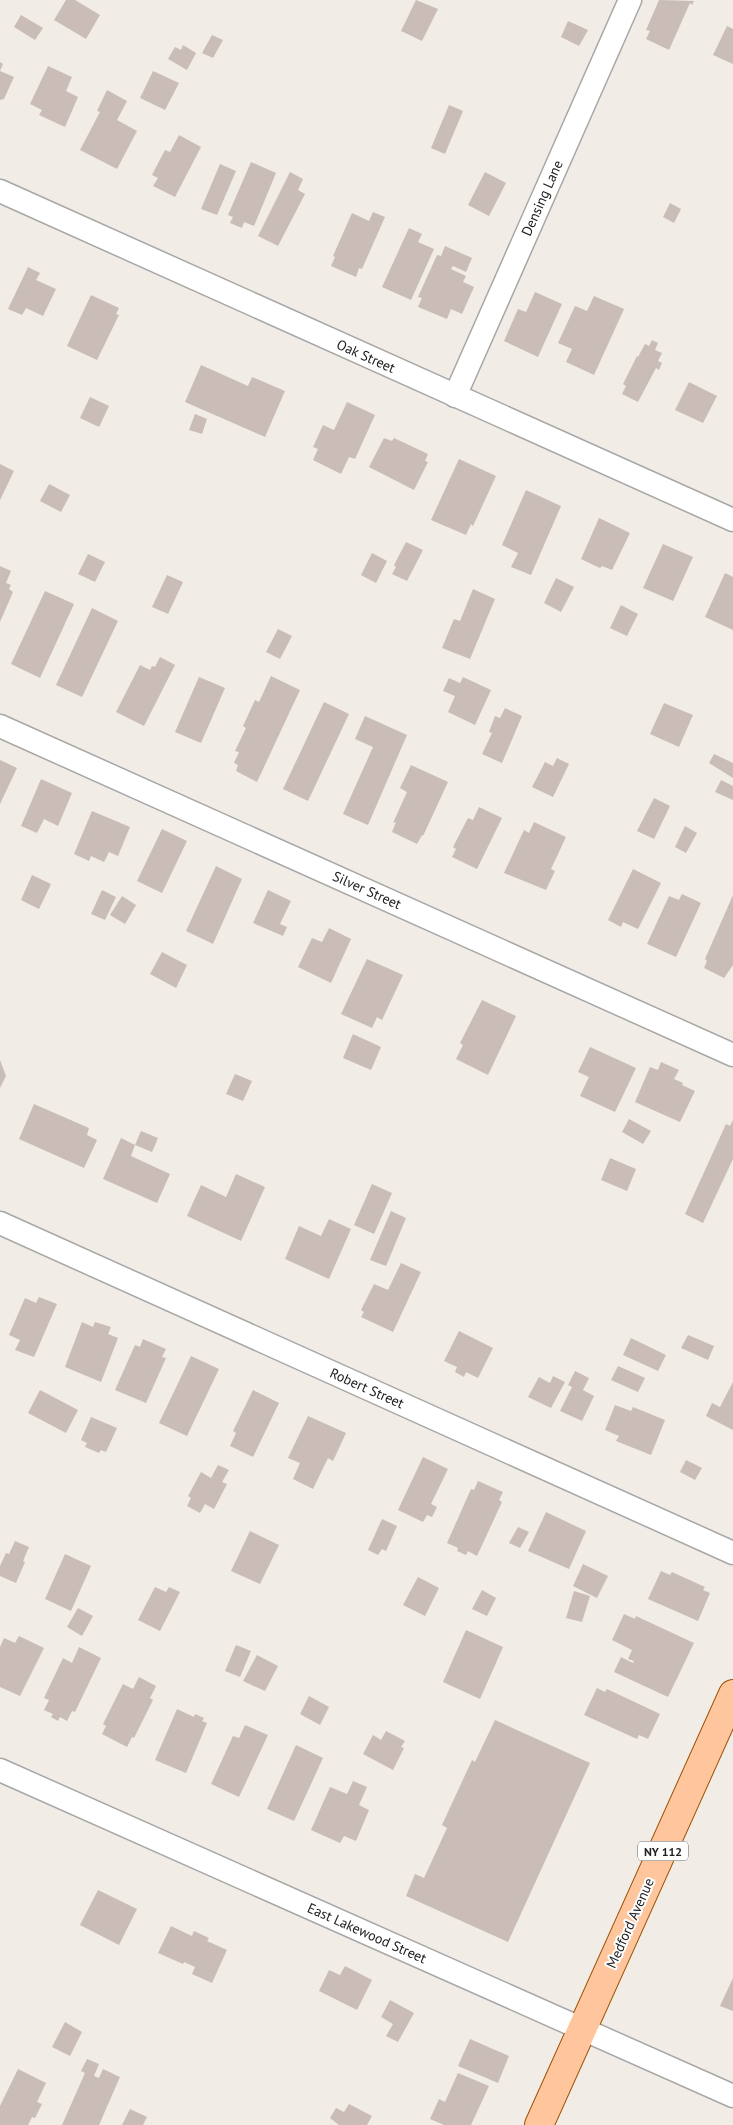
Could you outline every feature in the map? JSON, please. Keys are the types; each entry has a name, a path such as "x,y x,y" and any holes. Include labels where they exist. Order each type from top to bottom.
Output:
{"main road":[{"name":"Medford Avenue","path":"539,2125 733,1694"}],"street":[{"name":"Densing Lane","path":"455,396 630,0"},
{"name":"Oak Street","path":"0,191 733,520"},
{"name":"Silver Street","path":"0,726 733,1054"},
{"name":"Robert Street","path":"0,1224 733,1553"},
{"name":"East Lakewood Street","path":"0,1770 733,2096"}],"building":[{"path":"66,0 75,0 100,15 86,39 54,20"},
{"path":"416,0 438,9 422,41 401,31"},
{"path":"659,0 694,1 692,5 690,3 669,50 646,39 650,31 646,30"},
{"path":"21,15 43,28 35,40 14,27"},
{"path":"568,21 588,30 579,46 561,37"},
{"path":"727,26 733,29 733,64 713,55"},
{"path":"212,35 223,40 213,58 202,53"},
{"path":"183,45 196,53 187,70 168,59 175,47 181,50"},
{"path":"48,66 72,77 66,91 78,97 65,127 39,115 42,110 30,104"},
{"path":"0,71 14,77 4,99 0,100"},
{"path":"153,71 179,83 165,110 140,98"},
{"path":"107,90 127,101 117,120 137,131 117,169 80,150 100,112 97,111"},
{"path":"449,105 463,111 445,154 431,148"},
{"path":"179,135 201,147 175,197 153,186 158,178 152,175 165,150 170,152"},
{"path":"251,162 276,173 254,226 244,222 242,228 230,223 233,217 228,215"},
{"path":"220,164 236,171 217,215 201,209"},
{"path":"290,172 303,179 298,190 305,194 278,246 258,236"},
{"path":"485,172 506,183 489,216 468,205"},
{"path":"670,203 681,209 674,223 663,217"},
{"path":"373,212 385,217 362,269 359,268 356,277 331,266 335,257 333,256 352,213 369,221"},
{"path":"409,228 422,234 418,242 434,249 411,300 382,287"},
{"path":"445,246 472,258 466,272 453,266 451,269 466,276 463,282 474,287 462,314 451,309 447,319 418,307 422,298 418,297 437,255 441,256"},
{"path":"28,267 40,273 36,280 56,289 43,316 26,308 22,315 8,309"},
{"path":"535,292 562,304 538,357 504,341 518,309 526,312"},
{"path":"91,295 119,308 116,314 119,315 97,360 67,346"},
{"path":"594,296 624,309 594,375 566,362 572,349 558,343 575,306 587,311"},
{"path":"652,340 658,343 655,350 662,353 658,361 662,363 659,370 656,368 638,402 622,394 626,386 623,384 637,356 645,344 649,346"},
{"path":"201,365 248,386 252,377 285,391 265,437 185,402"},
{"path":"689,382 717,396 703,423 675,410"},
{"path":"90,397 109,406 99,427 80,418"},
{"path":"347,402 375,415 355,459 349,457 341,474 313,460 318,449 313,447 323,425 334,430"},
{"path":"195,414 207,419 202,434 189,430"},
{"path":"384,438 392,441 394,438 428,454 425,461 428,462 414,490 369,467"},
{"path":"459,459 496,476 473,526 471,524 466,535 431,520"},
{"path":"0,464 14,471 0,500"},
{"path":"49,484 70,495 61,512 40,501"},
{"path":"526,490 561,506 531,575 511,567 518,553 502,545"},
{"path":"599,518 630,533 612,570 602,566 600,568 581,559"},
{"path":"406,542 423,550 407,581 392,574 396,567 394,565"},
{"path":"663,544 693,557 673,601 643,588"},
{"path":"372,553 387,561 376,583 361,575"},
{"path":"88,554 105,562 95,582 78,574"},
{"path":"0,566 11,571 6,583 11,585 9,589 13,592 0,622"},
{"path":"725,573 733,577 733,630 705,617"},
{"path":"167,575 183,582 168,614 152,607"},
{"path":"556,578 574,587 561,612 544,603"},
{"path":"473,589 495,599 470,659 442,648 454,619 460,621"},
{"path":"45,591 74,604 40,678 11,664"},
{"path":"621,605 638,614 627,636 610,628"},
{"path":"92,608 118,621 82,697 56,685"},
{"path":"278,629 292,636 280,659 266,652"},
{"path":"160,657 175,665 144,726 116,712 140,665 150,670 152,666 155,667"},
{"path":"271,676 300,690 257,782 236,771 238,765 234,763 239,752 235,751 246,728 243,726 255,700 259,702"},
{"path":"199,677 225,688 201,743 175,732"},
{"path":"463,677 491,690 475,725 448,712 455,696 443,691 449,678 460,683"},
{"path":"324,702 349,714 308,801 283,789"},
{"path":"664,703 693,715 679,747 650,734"},
{"path":"505,708 522,716 502,763 482,754 492,733 489,732 495,716 500,718"},
{"path":"365,716 407,735 368,825 343,814 373,747 355,739"},
{"path":"714,754 733,763 733,778 709,763"},
{"path":"557,758 569,764 553,797 532,787 545,762 553,766"},
{"path":"0,760 17,768 0,804"},
{"path":"411,765 448,782 423,836 417,844 392,832 396,822 393,823 407,792 400,788"},
{"path":"41,779 72,793 58,826 44,819 37,833 21,826"},
{"path":"721,780 733,786 733,800 715,792"},
{"path":"654,798 670,806 654,839 637,831"},
{"path":"479,807 502,818 477,869 452,857 456,849 453,847 468,818 473,820"},
{"path":"92,811 130,827 118,856 109,852 104,862 91,856 89,861 74,854"},
{"path":"534,822 566,837 551,869 555,871 546,890 504,873 524,830 529,833"},
{"path":"685,826 697,833 686,853 675,847"},
{"path":"162,829 187,841 162,893 137,881"},
{"path":"216,866 242,879 213,944 186,931"},
{"path":"633,869 661,883 638,929 623,922 621,927 608,920"},
{"path":"32,875 51,884 39,909 21,900"},
{"path":"102,890 116,897 105,920 91,914"},
{"path":"268,890 291,901 280,924 287,927 283,936 253,923"},
{"path":"682,894 701,903 676,957 647,944 669,896 679,900"},
{"path":"733,895 733,965 724,978 704,968 707,961 705,959"},
{"path":"122,896 136,905 125,924 110,915"},
{"path":"329,928 351,939 331,983 298,967 312,938 322,942"},
{"path":"162,952 187,965 176,988 150,974"},
{"path":"367,959 403,975 382,1020 377,1017 372,1028 341,1014"},
{"path":"482,1000 516,1016 488,1075 456,1059 463,1045 460,1043"},
{"path":"353,1034 381,1047 371,1070 343,1058"},
{"path":"590,1047 636,1068 615,1112 580,1096 589,1077 578,1072"},
{"path":"0,1060 6,1076 0,1088"},
{"path":"661,1062 679,1070 674,1079 695,1091 680,1122 635,1102 650,1067 658,1070"},
{"path":"235,1074 252,1081 243,1101 226,1094"},
{"path":"34,1104 89,1128 87,1135 97,1140 84,1168 19,1139"},
{"path":"629,1119 651,1131 643,1144 622,1132"},
{"path":"733,1120 733,1159 703,1223 685,1214 726,1124 730,1126"},
{"path":"141,1131 158,1138 152,1152 135,1145"},
{"path":"121,1138 135,1145 131,1156 170,1174 157,1203 103,1179"},
{"path":"610,1158 636,1169 627,1191 601,1180"},
{"path":"236,1174 265,1187 241,1241 187,1216 201,1185 226,1197"},
{"path":"372,1184 392,1193 374,1234 354,1225"},
{"path":"391,1211 406,1218 386,1266 370,1260"},
{"path":"329,1219 351,1229 329,1279 285,1259 299,1226 321,1236"},
{"path":"401,1263 421,1272 393,1332 361,1317 364,1312 361,1310 374,1284 388,1290"},
{"path":"39,1297 57,1304 34,1357 15,1350 20,1340 9,1335 25,1298 36,1303"},
{"path":"82,1322 93,1327 95,1322 111,1327 108,1334 118,1338 101,1382 65,1367"},
{"path":"459,1331 493,1348 478,1378 466,1372 464,1377 455,1372 457,1367 444,1361"},
{"path":"688,1335 714,1346 708,1360 681,1348"},
{"path":"631,1338 666,1355 658,1371 623,1355"},
{"path":"143,1339 166,1349 162,1357 166,1358 146,1403 115,1390 135,1345 140,1347"},
{"path":"191,1356 219,1369 187,1436 159,1423"},
{"path":"618,1366 645,1378 638,1392 611,1380"},
{"path":"575,1371 589,1378 583,1390 594,1396 582,1421 560,1411 572,1387 568,1385"},
{"path":"553,1376 565,1382 551,1408 528,1397 539,1377 550,1383"},
{"path":"733,1382 733,1430 706,1416 712,1403 720,1407"},
{"path":"40,1390 78,1410 66,1433 28,1413"},
{"path":"253,1390 279,1403 253,1457 230,1446 236,1433 233,1431"},
{"path":"615,1405 631,1411 633,1407 665,1420 651,1455 616,1441 619,1436 605,1430"},
{"path":"308,1416 346,1433 333,1461 328,1458 313,1489 293,1479 300,1463 288,1458"},
{"path":"91,1417 117,1428 106,1452 101,1450 99,1453 85,1447 87,1443 81,1440"},
{"path":"423,1457 448,1469 431,1504 437,1507 432,1517 427,1515 423,1522 398,1510"},
{"path":"686,1460 702,1468 695,1480 680,1472"},
{"path":"218,1465 229,1470 222,1482 227,1484 214,1509 205,1504 200,1513 187,1506 191,1498 188,1496 201,1472 211,1478"},
{"path":"478,1481 503,1492 499,1500 502,1502 477,1556 468,1551 466,1555 457,1551 458,1548 447,1543 471,1489 474,1490"},
{"path":"546,1512 586,1531 569,1569 528,1551"},
{"path":"382,1519 397,1526 386,1551 382,1549 378,1555 368,1550"},
{"path":"518,1527 529,1532 520,1548 509,1543"},
{"path":"250,1531 279,1545 260,1584 231,1571"},
{"path":"15,1541 29,1547 16,1583 0,1576 0,1566 6,1553 9,1554"},
{"path":"65,1554 91,1566 71,1611 45,1599"},
{"path":"583,1564 608,1576 597,1598 573,1586"},
{"path":"661,1571 670,1575 672,1572 705,1587 703,1590 710,1593 698,1621 648,1599"},
{"path":"418,1577 439,1588 425,1616 403,1605"},
{"path":"155,1587 166,1592 169,1587 180,1592 160,1631 138,1620"},
{"path":"482,1590 496,1598 487,1616 472,1609"},
{"path":"574,1591 590,1596 582,1622 566,1618"},
{"path":"78,1608 93,1616 82,1636 67,1627"},
{"path":"624,1614 635,1619 636,1616 694,1643 668,1697 614,1672 621,1657 633,1663 634,1661 628,1659 632,1650 612,1640"},
{"path":"466,1630 503,1647 480,1699 443,1682"},
{"path":"19,1636 44,1648 20,1696 0,1687 0,1647 4,1638 15,1643"},
{"path":"236,1645 251,1651 240,1677 225,1671"},
{"path":"79,1647 101,1658 75,1712 72,1711 67,1721 60,1717 58,1721 51,1717 53,1714 44,1710 49,1700 44,1698 63,1658 72,1663"},
{"path":"257,1655 278,1666 265,1691 243,1681"},
{"path":"139,1677 156,1686 150,1698 153,1700 134,1738 132,1737 127,1747 102,1734 106,1726 103,1724 123,1684 133,1689"},
{"path":"597,1688 605,1692 607,1689 660,1714 648,1739 639,1735 637,1739 584,1715"},
{"path":"309,1696 329,1707 320,1725 300,1714"},
{"path":"177,1709 194,1717 195,1714 204,1718 202,1721 207,1723 186,1773 155,1760"},
{"path":"495,1720 590,1763 508,1942 406,1896 415,1874 424,1878 447,1828 442,1825 472,1760 475,1762"},
{"path":"245,1725 268,1735 239,1797 211,1784 233,1736 239,1738"},
{"path":"386,1731 405,1741 401,1747 404,1748 393,1770 363,1754 373,1735 381,1740"},
{"path":"296,1745 323,1758 294,1821 267,1809"},
{"path":"353,1781 367,1787 359,1805 369,1810 356,1841 344,1836 340,1843 311,1830 330,1787 347,1794"},
{"path":"98,1890 137,1909 119,1945 80,1925"},
{"path":"171,1926 192,1936 194,1931 209,1938 207,1941 227,1950 212,1983 192,1974 195,1967 158,1953"},
{"path":"345,1966 372,1980 357,2010 319,1991 329,1970 340,1975"},
{"path":"733,1978 733,2011 720,2006"},
{"path":"390,2000 414,2013 398,2042 386,2036 393,2024 381,2017"},
{"path":"65,2022 82,2032 70,2056 52,2047"},
{"path":"470,2039 509,2056 498,2083 458,2066"},
{"path":"87,2059 99,2064 94,2076 99,2078 103,2069 120,2077 99,2125 62,2125 85,2073 81,2071"},
{"path":"18,2069 46,2083 37,2102 42,2104 35,2118 32,2117 28,2125 0,2125 0,2106"},
{"path":"458,2073 489,2086 471,2125 444,2125 430,2119 439,2099 445,2102"},
{"path":"349,2104 372,2116 367,2125 339,2125 330,2118 336,2108 344,2112"},
{"path":"130,2109 147,2117 143,2125 122,2125"}]}
